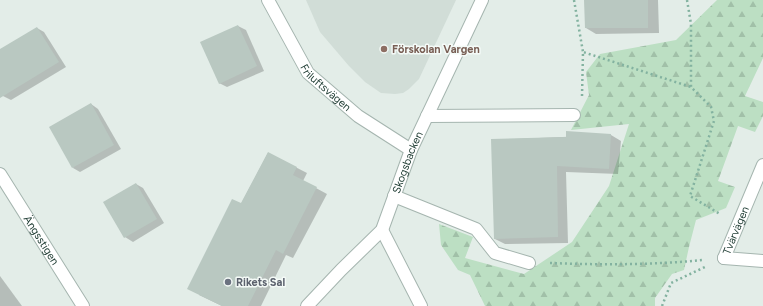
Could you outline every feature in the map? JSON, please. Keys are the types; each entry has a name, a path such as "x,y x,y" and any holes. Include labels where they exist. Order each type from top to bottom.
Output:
{"street":[{"name":"Friluftsvägen","path":"268,0 308,73 358,116 411,150"},
{"name":"Skogsbacken","path":"307,306 382,230 411,150 482,0"},
{"path":"427,116 574,115"},
{"name":"Tvärvägen","path":"763,165 724,258 763,261"},
{"name":"Ängsstigen","path":"0,174 83,306"},
{"path":"394,196 476,229 495,253 529,263"},
{"path":"382,230 420,306"}],"path":[{"path":"574,0 583,52 582,101 574,115"},
{"path":"687,0 691,24 691,87"},
{"path":"583,52 691,87 711,107 714,121 690,196 738,225"},
{"path":"529,263 617,264 682,262 724,258"},
{"path":"662,306 671,282 724,258"}],"shaded area":[{"name":"Förskolan Vargen","path":"306,0 456,0 419,79 403,93 395,94 381,93 365,82 349,66 320,32"}],"green space":[{"path":"717,0 763,0 763,58 745,96 763,102 763,116 755,132 738,126 718,181 735,187 726,208 696,220 684,270 672,274 655,298 655,306 485,306 470,275 458,270 441,245 439,224 473,237 465,258 524,274 572,242 609,186 629,124 571,130 589,95 586,72 600,54 676,40"}],"building":[{"path":"584,0 648,0 648,28 585,28"},
{"path":"238,25 257,66 219,84 200,42"},
{"path":"37,27 59,62 0,98 0,49"},
{"path":"91,103 114,145 72,168 49,127"},
{"path":"566,131 611,134 609,169 557,166 558,237 494,239 491,139 566,137"},
{"path":"268,152 297,167 293,175 317,187 283,254 276,250 248,306 222,306 187,289 232,199 241,203"},
{"path":"136,183 157,219 124,238 103,202"}],"place":[{"name":"Förskolan Vargen","path":"384,49"},
{"name":"Rikets Sal","path":"228,282"}]}
